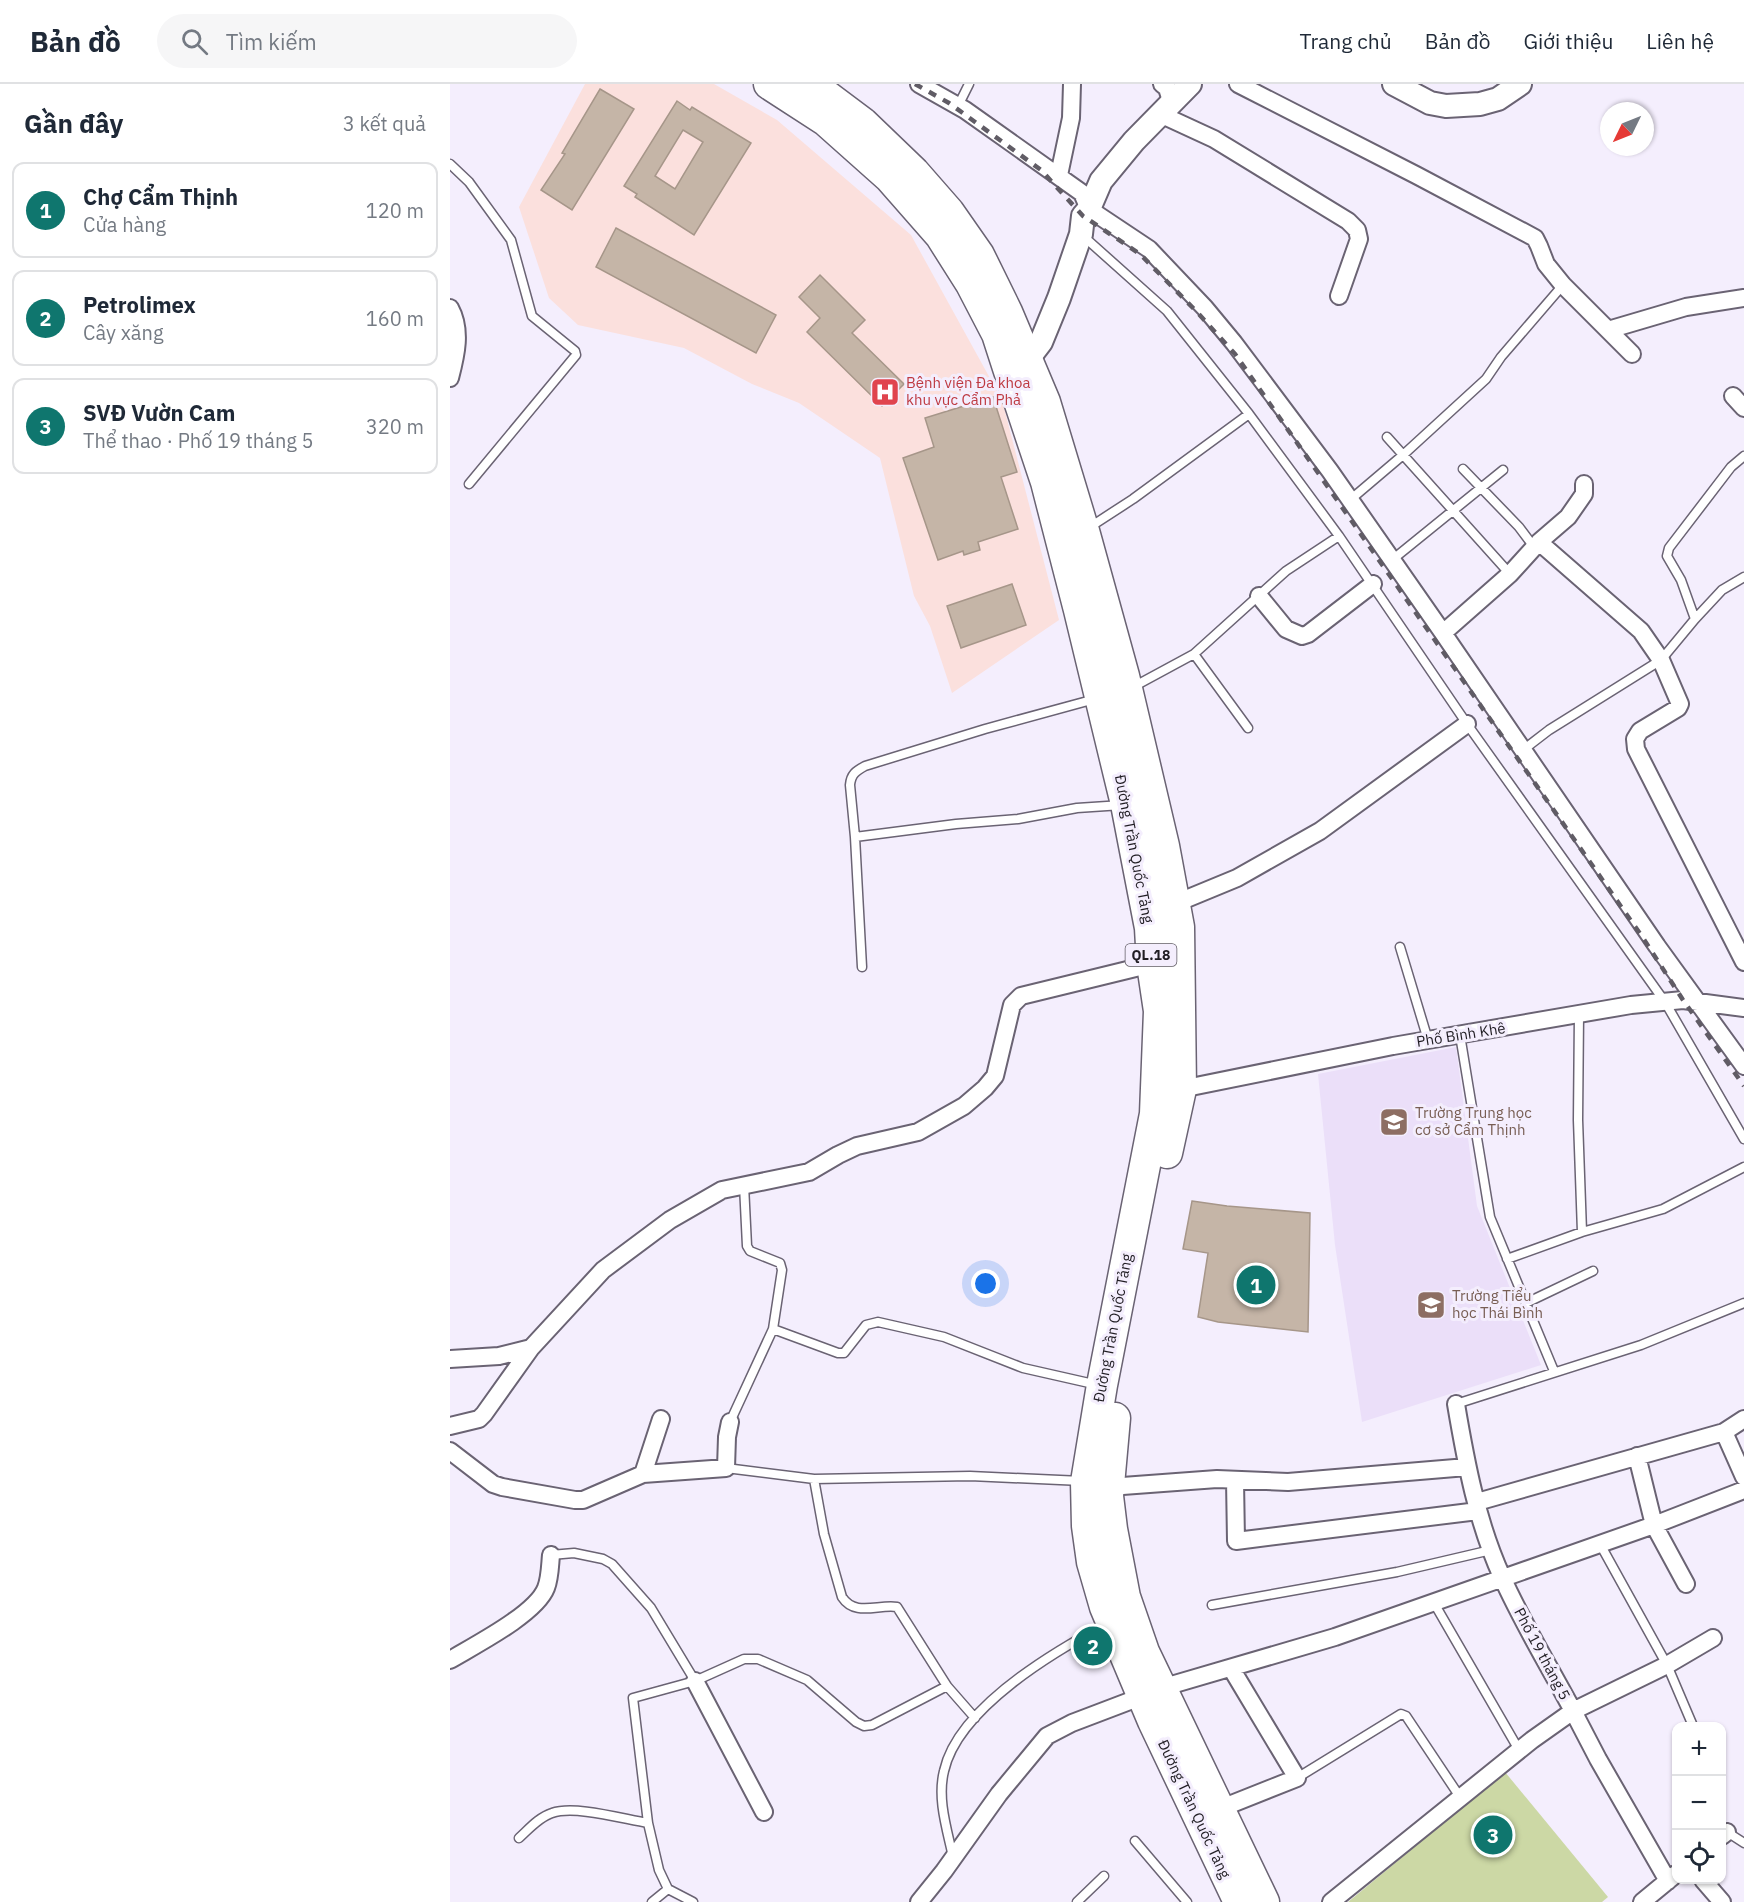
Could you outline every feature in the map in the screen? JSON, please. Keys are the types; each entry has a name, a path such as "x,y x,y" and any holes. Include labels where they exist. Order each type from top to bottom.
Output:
{"highway":[{"name":"Đường Trần Quốc Tảng","path":"769,84 826,121 890,178 949,212 979,255 1028,358 1045,402 1084,531 1114,694 1126,804 1150,928 1152,964 1159,1011 1155,1113 1113,1428 1087,1526 1092,1562 1112,1621 1219,1809 1264,1902"},
{"name":"Đường Trần Quốc Tảng","path":"811,84 863,123 914,172 918,193 997,334 1164,846 1179,927 1180,1089 1135,1267 1102,1385 1098,1484 1112,1529 1125,1597 1144,1652 1152,1692 1153,1721 1239,1902"}],"street":[{"path":"919,84 958,106 1082,193 1089,209 1149,249 1205,308 1234,343 1350,500 1657,946 1744,1066"},
{"path":"1059,176 1071,118 1072,84"},
{"path":"1028,358 1041,342 1081,234 1083,216 1089,209 1101,181 1165,101 1191,84"},
{"path":"1238,84 1535,238 1546,264 1563,285 1632,354"},
{"path":"1394,84 1430,103 1446,106 1466,106 1498,99 1520,84"},
{"path":"1165,101 1214,139 1348,220 1357,230 1359,239 1339,296"},
{"path":"1608,330 1686,307 1744,298"},
{"path":"450,308 456,325 458,341 450,378"},
{"path":"1443,633 1510,574 1536,544 1557,528 1578,505 1584,494 1584,484"},
{"path":"1536,544 1641,632 1662,660 1680,704 1678,708 1640,731 1635,739 1636,749 1744,962"},
{"path":"1259,596 1286,629 1302,636 1308,634 1373,584"},
{"path":"1174,904 1237,878 1320,831 1467,724"},
{"path":"450,1426 479,1419 531,1348 603,1270 670,1221 711,1195 744,1185 809,1172 857,1146 918,1132 948,1116 985,1088 995,1076 1012,1005 1021,996 1152,964"},
{"name":"Phố Bình Khê","path":"1180,1089 1393,1046 1631,1005 1683,1000 1744,1008"},
{"path":"450,1359 499,1356 531,1348"},
{"name":"Phố 19 tháng 5","path":"1330,1902 1460,1797 1573,1711 1502,1577 1491,1550 1467,1467 1456,1404"},
{"path":"643,1474 661,1419"},
{"path":"1235,1480 1236,1540 1477,1506 1637,1456 1724,1432 1744,1419"},
{"path":"450,1451 493,1484 575,1500 590,1498 643,1474 726,1468 730,1422"},
{"path":"1724,1432 1744,1477"},
{"path":"1637,1456 1654,1525 1686,1584"},
{"path":"1098,1484 1217,1479 1288,1482 1467,1467"},
{"path":"918,1902 999,1794 1047,1736 1072,1723 1152,1692 1335,1637 1434,1603 1654,1525 1744,1490"},
{"path":"450,1660 535,1605 547,1587 551,1555"},
{"path":"1642,1902 1672,1877 1598,1759 1573,1711 1667,1665 1713,1638"},
{"path":"1219,1809 1297,1778 1231,1668"},
{"path":"694,1680 764,1812"},
{"path":"1706,1884 1722,1902"}],"lane":[{"path":"958,106 969,84"},
{"path":"450,164 469,182 511,240 532,316 575,351 576,355 469,484"},
{"path":"1081,234 1167,311 1249,414 1339,536 1467,724 1665,1002 1744,1139"},
{"path":"1350,500 1486,379 1501,357 1563,285"},
{"path":"1084,531 1133,499 1249,414"},
{"path":"1387,437 1510,574"},
{"path":"1695,618 1681,580 1667,556 1669,548 1731,467 1744,456"},
{"path":"1463,469 1536,544"},
{"path":"1392,560 1503,470"},
{"path":"862,967 850,785 850,778 855,772 865,766 985,729 1114,694 1194,654 1286,571 1339,536"},
{"path":"1523,750 1549,730 1662,660 1695,618 1722,590 1744,578"},
{"path":"1194,654 1248,728"},
{"path":"855,837 956,824 1018,819 1077,808 1126,804"},
{"path":"1400,947 1428,1040"},
{"path":"1579,1014 1578,1120 1582,1232"},
{"path":"1460,1035 1490,1217 1554,1371"},
{"path":"1508,1259 1582,1232 1663,1209 1744,1167"},
{"path":"730,1422 773,1329 782,1269 780,1263 750,1251 747,1246 744,1185"},
{"path":"1526,1303 1593,1271"},
{"path":"1456,1404 1641,1345 1744,1303"},
{"path":"773,1329 838,1353 844,1353 866,1325 878,1322 944,1336 1023,1368 1102,1385"},
{"path":"726,1468 814,1479 970,1476 1098,1484"},
{"path":"814,1479 824,1534 842,1597 847,1605 860,1609 897,1607 947,1686 975,1718"},
{"path":"1600,1544 1667,1665 1691,1722"},
{"path":"1212,1605 1397,1572 1491,1550"},
{"path":"551,1555 574,1553 603,1559 612,1564 651,1608 694,1680"},
{"path":"1434,1603 1520,1750"},
{"path":"953,1858 941,1801 943,1772 964,1729 1022,1674 1112,1621"},
{"path":"693,1902 668,1889 659,1870 648,1823 632,1701 635,1697 694,1680 744,1659 758,1659 807,1680 856,1722 864,1726 889,1717 947,1686"},
{"path":"1297,1778 1401,1714 1404,1715 1460,1797"},
{"path":"519,1838 542,1818 552,1813 600,1814 648,1823"},
{"path":"1726,1835 1744,1843"},
{"path":"1135,1841 1186,1902"},
{"path":"1077,1902 1104,1876"},
{"path":"652,1902 668,1889"}],"shaded area":[{"name":"Bệnh viện Đa khoa khu vực Cẩm Phả","path":"585,84 714,84 777,120 911,235 1002,400 1059,620 952,693 930,626 914,596 880,458 799,403 752,384 684,348 578,325 549,298 519,207"},
{"path":"1456,1047 1477,1206 1541,1365 1362,1422 1335,1245 1318,1074"}],"green space":[{"path":"1505,1772 1608,1897 1602,1902 1348,1902"}],"building":[{"path":"600,89 634,109 572,210 541,190 565,154 562,153"},
{"path":"677,101 690,110 692,107 751,143 694,235 635,197 637,194 624,186","holes":["683,130 703,142 675,189 655,176"]},
{"path":"616,228 776,315 756,353 596,267"},
{"path":"820,275 865,320 852,333 904,384 882,406 807,332 820,318 799,297"},
{"path":"993,397 1017,472 1001,477 1018,529 978,542 980,550 964,555 963,551 938,560 903,458 934,447 925,418"},
{"path":"1012,584 1026,625 961,648 947,606"},
{"path":"1192,1201 1310,1213 1308,1332 1218,1322 1198,1317 1208,1253 1183,1249"}],"railway":[{"path":"915,84 949,103 1041,170 1083,216 1140,254 1235,354 1744,1086"}],"place":[{"name":"Bệnh viện Đa khoa khu vực Cẩm Phả","path":"885,392"},
{"name":"Trường Trung học cơ sở Cẩm Thịnh","path":"1394,1122"},
{"name":"Chợ Cẩm Thịnh","path":"1256,1285"},
{"name":"Trường Tiểu học Thái Bình","path":"1431,1305"},
{"name":"Petrolimex","path":"1093,1646"},
{"name":"SVĐ Vườn Cam","path":"1493,1835"}]}
